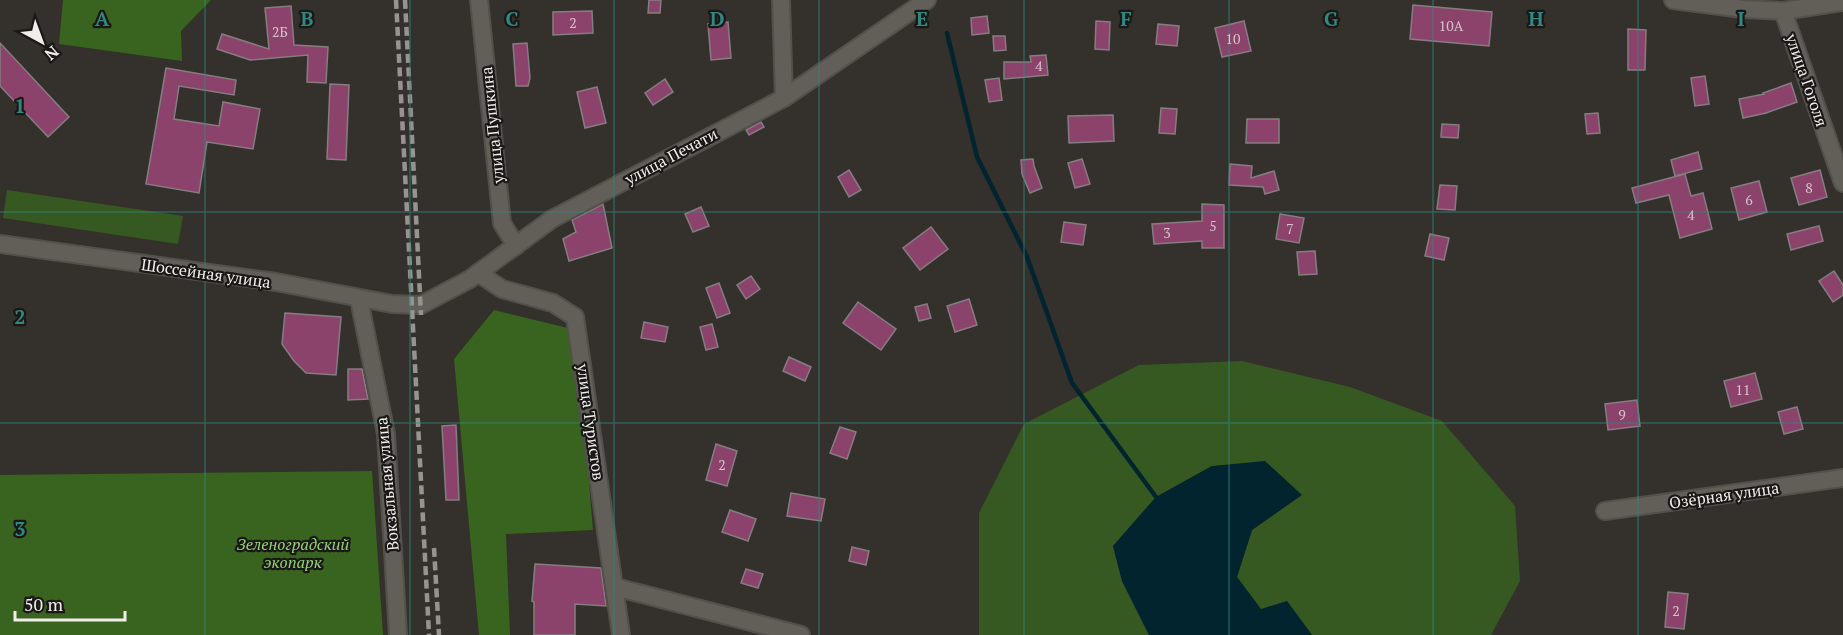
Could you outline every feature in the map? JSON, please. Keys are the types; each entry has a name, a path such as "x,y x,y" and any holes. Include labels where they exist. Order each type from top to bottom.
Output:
{"street":[{"name":"улица Пушкина","path":"479,0 502,223 516,246"},
{"path":"781,0 784,98"},
{"name":"улица Печати","path":"412,306 434,299 478,273 552,219 784,98 927,0"},
{"path":"1673,0 1743,9 1783,10 1843,2"},
{"name":"улица Гоголя","path":"1783,10 1843,183"},
{"name":"Шоссейная улица","path":"0,244 276,282 359,299 412,306"},
{"name":"улица Туристов","path":"478,273 502,289 553,303 575,317 621,635"},
{"name":"Вокзальная улица","path":"359,299 386,434 398,635"},
{"name":"Озёрная улица","path":"1605,511 1843,478"},
{"path":"615,587 801,635"}],"green space":[{"path":"63,0 211,0 181,31 182,61 59,44"},
{"path":"7,190 183,216 178,244 3,218"},
{"path":"494,310 576,330 593,530 506,534 510,635 479,635 454,359"},
{"path":"1242,361 1350,387 1442,421 1515,506 1520,581 1491,635 1312,635 1287,601 1261,610 1237,577 1252,530 1301,495 1212,466 1156,497 1113,546 1122,581 1149,635 979,635 979,513 1024,424 1139,365"},
{"name":"Зеленоградский экопарк","path":"372,471 383,635 0,635 0,475"}],"water":[{"path":"1265,461 1302,495 1252,530 1237,577 1261,609 1287,601 1312,635 1149,635 1122,581 1113,546 1156,497 1212,466"}],"building":[{"path":"649,0 661,0 660,13 648,13"},
{"path":"1413,5 1492,12 1489,46 1410,39"},
{"path":"291,6 294,45 328,47 326,83 307,82 308,55 250,60 217,49 222,34 269,49 265,8"},
{"path":"592,11 593,33 553,35 553,12"},
{"path":"987,16 989,33 972,35 971,18"},
{"path":"1096,21 1110,22 1109,50 1095,49"},
{"path":"1244,21 1251,51 1222,57 1215,28"},
{"path":"728,22 731,58 711,60 708,24"},
{"path":"1158,24 1179,26 1177,46 1156,44"},
{"path":"1628,29 1646,30 1645,70 1628,70"},
{"path":"993,36 1005,36 1006,50 994,51"},
{"path":"0,43 69,117 48,137 0,86"},
{"path":"527,43 530,78 528,86 516,86 513,44"},
{"path":"1046,55 1048,75 1004,79 1004,62 1031,62 1030,56"},
{"path":"166,68 236,80 234,95 179,86 174,119 219,126 223,102 260,109 253,149 207,142 199,193 146,184"},
{"path":"1705,76 1709,104 1695,106 1691,78"},
{"path":"999,78 1002,100 989,102 985,80"},
{"path":"665,79 673,92 653,105 645,93"},
{"path":"1791,83 1797,102 1743,118 1739,99 1764,94"},
{"path":"330,84 349,85 346,160 327,159"},
{"path":"597,87 606,123 585,128 577,92"},
{"path":"1161,108 1177,109 1175,134 1159,133"},
{"path":"1598,113 1600,133 1587,134 1585,114"},
{"path":"1113,115 1114,141 1069,143 1068,116"},
{"path":"1247,119 1279,119 1279,143 1246,143"},
{"path":"761,122 764,127 749,135 746,130"},
{"path":"1442,124 1459,125 1458,138 1441,137"},
{"path":"1698,152 1702,169 1675,176 1671,160"},
{"path":"1033,159 1042,188 1030,193 1022,174 1021,160"},
{"path":"1082,159 1090,184 1075,188 1068,163"},
{"path":"1230,164 1252,166 1251,178 1274,171 1279,190 1265,194 1263,187 1229,185"},
{"path":"849,170 861,190 849,197 838,177"},
{"path":"1820,170 1827,197 1799,205 1791,178"},
{"path":"1685,174 1691,196 1703,193 1712,229 1680,238 1669,195 1636,203 1632,188"},
{"path":"1759,181 1767,212 1739,220 1731,188"},
{"path":"1440,185 1457,186 1455,210 1437,209"},
{"path":"603,204 612,248 569,261 563,239 576,232 572,220"},
{"path":"1202,204 1224,205 1224,248 1202,248 1202,241 1154,244 1152,224 1202,221"},
{"path":"701,207 709,226 693,232 685,214"},
{"path":"1280,214 1304,218 1299,243 1276,239"},
{"path":"1064,222 1086,225 1083,245 1061,242"},
{"path":"1819,226 1823,241 1791,250 1787,234"},
{"path":"931,227 948,249 920,270 903,248"},
{"path":"1430,234 1449,238 1444,260 1425,256"},
{"path":"1315,251 1317,274 1299,275 1297,252"},
{"path":"1834,271 1843,285 1843,295 1833,302 1819,281"},
{"path":"751,276 760,289 746,299 737,285"},
{"path":"719,283 730,313 717,318 706,288"},
{"path":"969,299 977,325 955,332 947,306"},
{"path":"858,302 896,329 881,350 843,323"},
{"path":"927,304 931,318 919,321 915,307"},
{"path":"285,313 341,317 336,375 306,373 294,361 282,344"},
{"path":"644,322 668,327 665,342 641,338"},
{"path":"712,324 718,347 706,350 700,327"},
{"path":"789,357 811,367 805,381 783,371"},
{"path":"348,369 362,369 368,399 348,400"},
{"path":"1755,373 1762,399 1731,407 1724,381"},
{"path":"1637,400 1640,426 1608,430 1605,404"},
{"path":"1797,407 1803,429 1784,434 1778,412"},
{"path":"456,425 459,500 446,500 442,426"},
{"path":"840,427 856,432 847,459 830,453"},
{"path":"716,444 737,451 727,486 706,480"},
{"path":"791,493 825,499 821,521 787,516"},
{"path":"730,510 756,519 748,541 722,532"},
{"path":"852,547 869,551 866,565 849,561"},
{"path":"535,564 601,568 606,606 575,604 575,635 534,635 534,602 532,601"},
{"path":"746,569 763,574 758,588 741,583"},
{"path":"1668,592 1688,594 1684,629 1665,627"}],"waterway":[{"path":"947,33 977,157 1027,257 1072,383 1156,497"}],"railway":[{"path":"396,0 429,635"},
{"path":"405,0 421,315"},
{"path":"434,548 439,635"}]}
